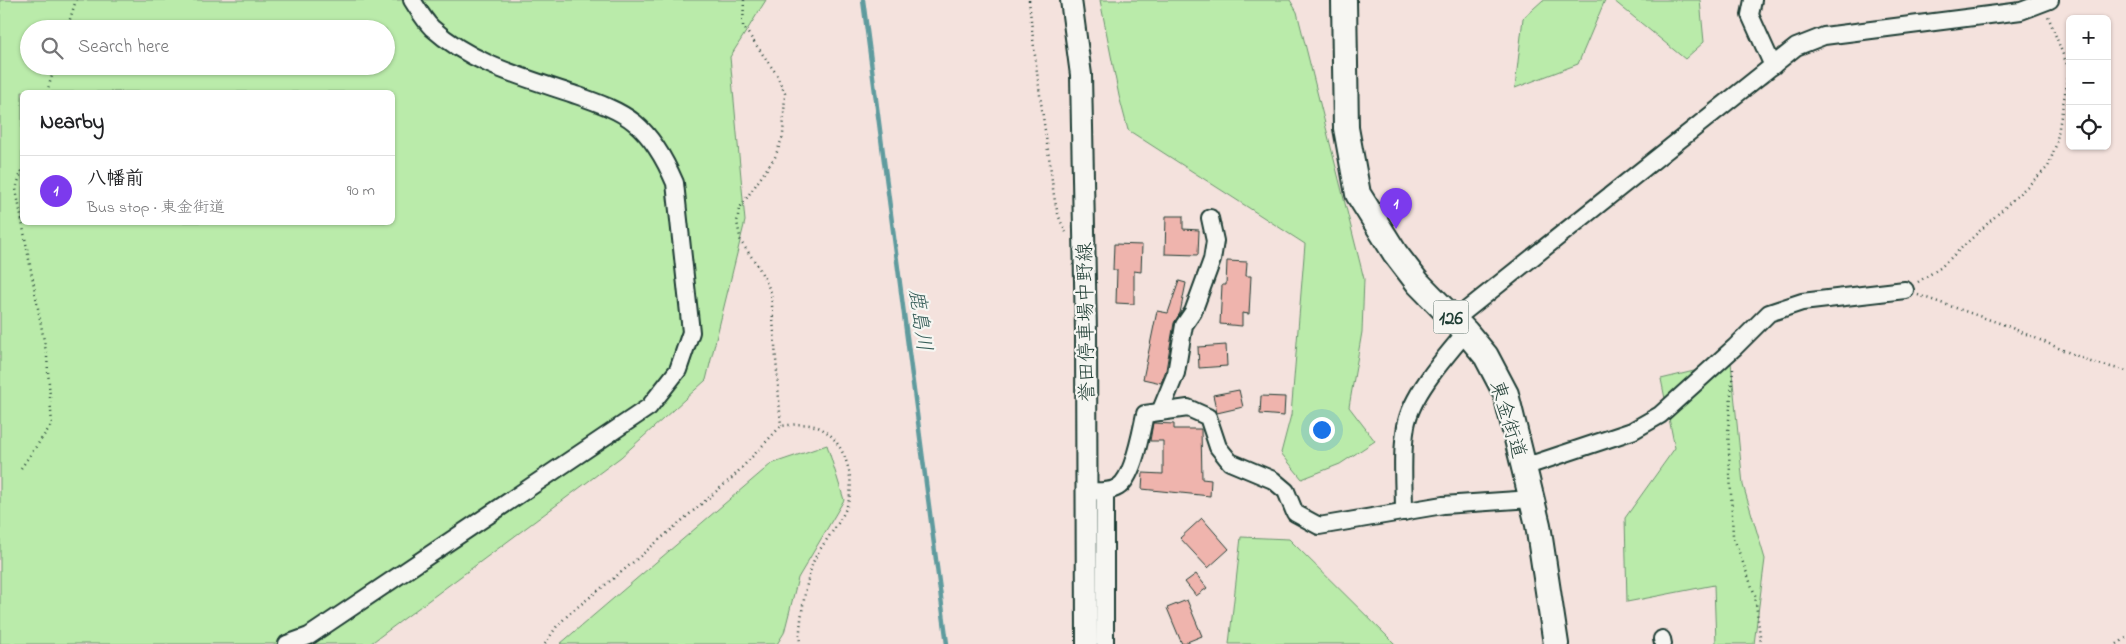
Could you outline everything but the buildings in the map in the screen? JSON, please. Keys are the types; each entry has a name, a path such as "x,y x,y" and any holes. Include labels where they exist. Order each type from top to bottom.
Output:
{"highway":[{"name":"東金街道","path":"1344,0 1346,128 1358,194 1395,253 1418,282 1486,356 1506,394 1532,500 1556,644"}],"main road":[{"name":"誉田停車場中野線","path":"1071,0 1081,75 1085,248 1096,491 1086,644"}],"street":[{"path":"286,644 309,636 648,407 678,370 691,332 675,183 667,164 654,146 634,123 609,108 489,65 457,48 430,26 412,0"},
{"path":"1753,0 1750,15 1773,66"},
{"path":"1404,512 1406,425 1420,392 1442,361 1460,326 1796,47 1824,36 2021,11 2047,1"},
{"path":"1160,412 1176,373 1184,326 1193,312 1212,260 1215,241 1210,218"},
{"path":"1524,467 1632,431 1660,416 1769,313 1802,302 1905,290"},
{"path":"1106,644 1096,491 1119,487 1130,471 1145,414 1188,408 1208,417 1218,447 1230,462 1273,480 1286,491 1295,513 1318,526 1443,505 1532,500"}],"path":[{"path":"70,20 76,0"},
{"path":"744,0 743,26 775,72 785,93 782,136 775,157 739,209 737,222 741,242 758,266 771,292 781,426"},
{"path":"1029,0 1034,56 1059,221 1067,234 1085,248"},
{"path":"1905,290 1940,268 2048,167 2056,145 2069,70 2047,1"},
{"path":"48,90 52,75"},
{"path":"20,176 16,189 20,211"},
{"path":"21,468 52,424 47,356 23,225"},
{"path":"1905,290 2005,324 2091,362 2126,371"},
{"path":"1735,347 1728,431 1733,536 1755,595 1761,644"},
{"path":"546,644 557,626 570,613 624,570 733,477 781,426 812,425 825,431 835,440 849,467 849,500 842,517 815,559 800,624 800,644"},
{"path":"2117,644 2126,638"}],"green space":[{"path":"0,0 766,0 730,57 745,221 706,380 621,457 370,644 0,644"},
{"path":"1100,0 1290,0 1297,12 1364,279 1362,332 1349,407 1375,441 1340,464 1302,479 1281,453 1291,415 1305,244 1128,130 1119,96"},
{"path":"1543,0 1605,0 1578,64 1515,88 1523,18"},
{"path":"1613,0 1700,0 1704,42 1685,59"},
{"path":"1731,362 1743,485 1765,559 1754,644 1716,644 1714,585 1627,602 1625,518 1675,448 1661,379"},
{"path":"827,445 844,500 798,578 784,633 777,644 560,644 771,464"},
{"path":"1241,537 1289,539 1395,644 1229,644"}],"waterway":[{"name":"鹿島川","path":"863,0 947,644"}],"place":[{"name":"八幡前","path":"1396,229"}]}
